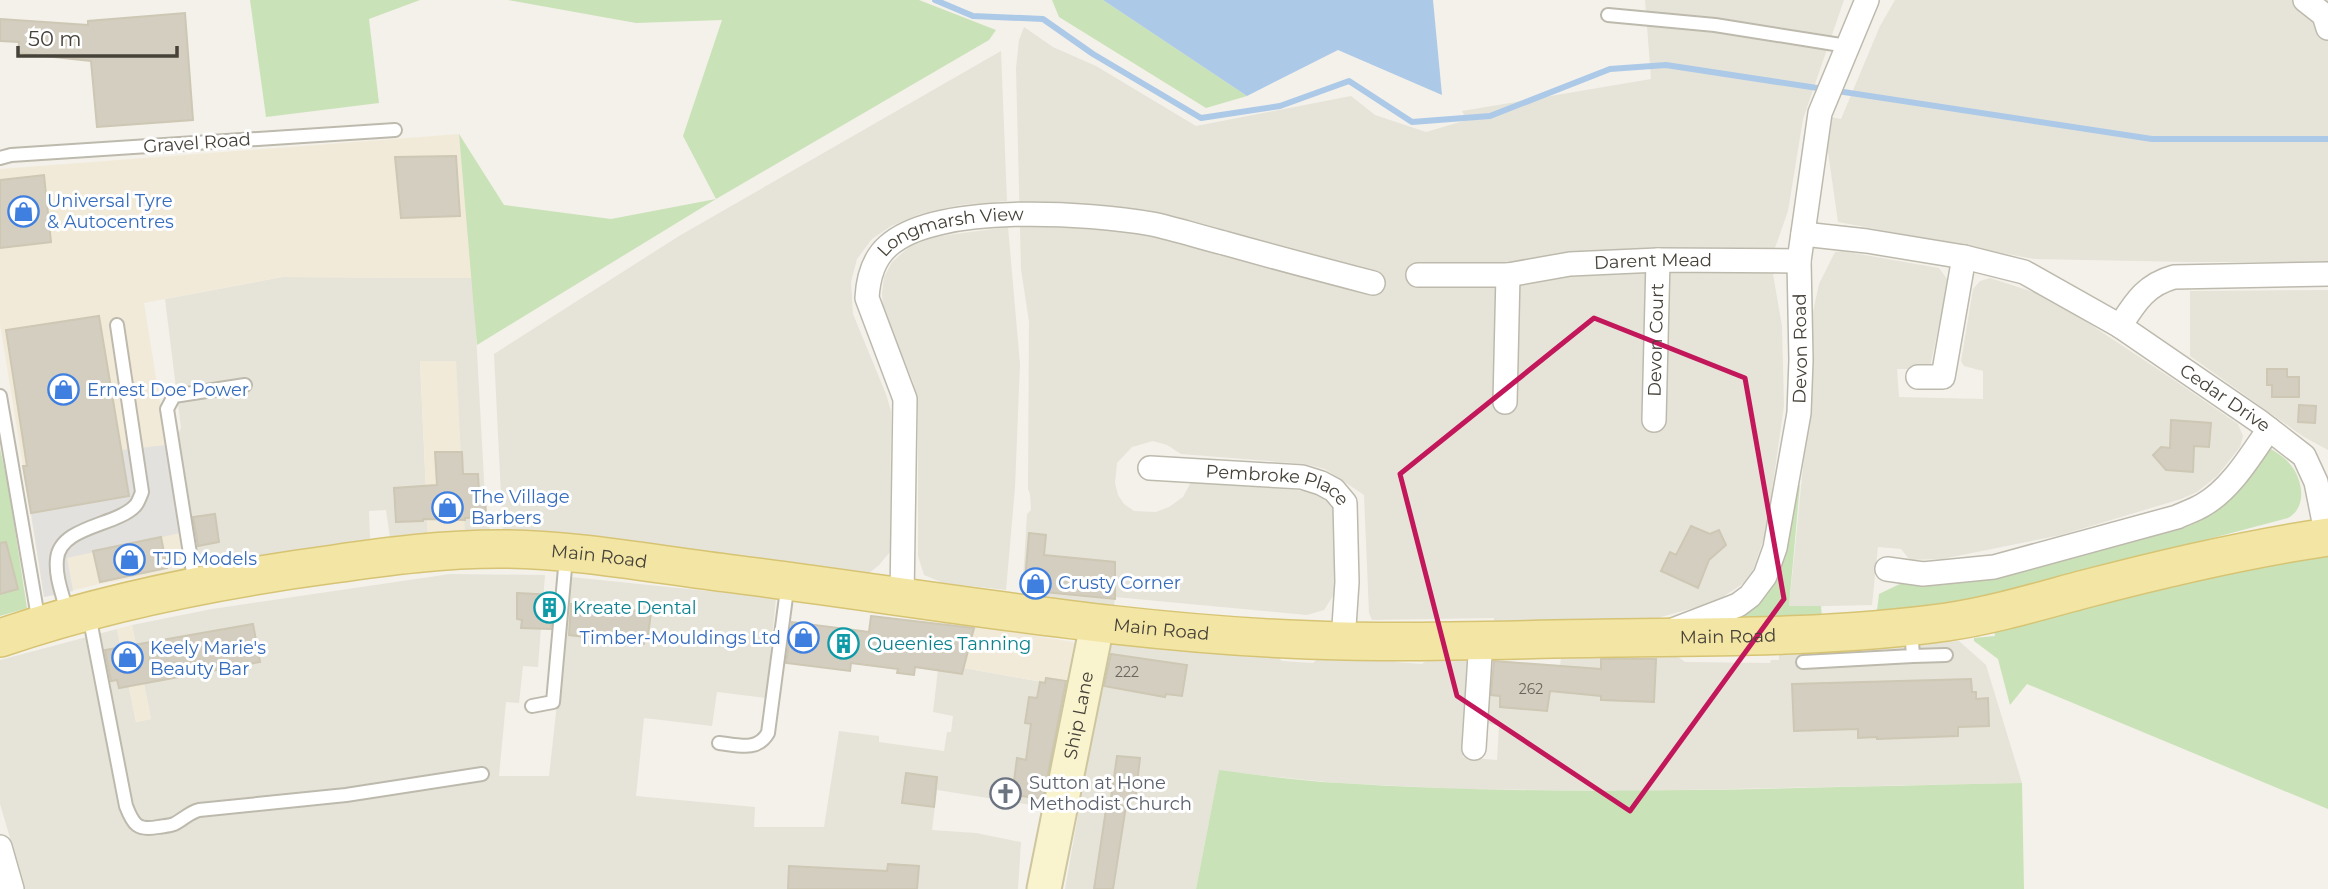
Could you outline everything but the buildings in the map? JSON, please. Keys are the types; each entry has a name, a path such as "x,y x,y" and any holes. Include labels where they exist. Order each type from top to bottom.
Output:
{"main road":[{"name":"Main Road","path":"0,638 65,617 195,586 282,571 433,552 500,549 566,553 788,581 1097,625 1234,637 1343,641 1481,640 1830,632 1912,642 1994,613 2151,572 2284,543 2328,537"}],"street":[{"name":"Devon Road","path":"1656,638 1738,605 1750,596 1765,576 1774,548 1799,413 1799,261 1820,113 1867,0"},
{"path":"2305,0 2327,19"},
{"name":"Longmarsh View","path":"902,598 905,399 867,298 867,282 887,246 919,228 947,221 1042,213 1152,224 1373,283"},
{"name":"Cedar Drive","path":"1803,234 1867,241 1964,257 2024,272 2120,326 2304,456 2322,480 2328,537"},
{"path":"1918,377 1943,377 1964,257"},
{"name":"Darent Mead","path":"1418,275 1508,275 1570,264 1706,258 1799,261"},
{"name":"Devon Court","path":"1654,420 1658,260"},
{"path":"2120,326 2134,302 2147,289 2159,281 2174,277 2328,274"},
{"path":"1505,402 1508,275"},
{"path":"1887,569 1923,574 1994,566 2177,517 2204,504 2221,490 2269,429"},
{"name":"Pembroke Place","path":"1150,468 1302,477 1321,482 1334,490 1345,503 1347,582 1343,641"},
{"name":"Ship Lane","path":"1044,889 1097,625"},
{"path":"1474,748 1481,640"},
{"path":"0,847 12,889"}],"lane":[{"path":"1608,15 1715,25 1845,50"},
{"name":"Gravel Road","path":"0,158 395,130"},
{"path":"65,617 57,575 58,552 70,539 84,530 127,513 136,505 142,492 117,325"},
{"path":"195,586 167,409 174,396 246,385"},
{"path":"0,396 65,617 126,806 132,821 140,828 148,829 175,823 185,815 199,810 346,795 482,774"},
{"path":"532,706 553,702 566,553"},
{"path":"719,743 749,747 758,744 768,733 788,581"},
{"path":"1803,662 1912,642 1946,655"}],"highlighted area":[{"path":"1594,318 1745,378 1784,599 1630,811 1457,696 1400,474"}],"shaded area":[{"path":"1645,0 1844,0 1803,119 1788,211 1775,248 1773,274 1782,326 1784,406 1766,532 1752,573 1744,583 1715,602 1632,625 1494,628 1494,618 1372,620 1369,613 1364,495 1325,469 1305,464 1181,454 1167,445 1153,441 1132,447 1117,463 1115,483 1118,495 1124,504 1134,511 1156,512 1169,507 1183,497 1191,482 1306,491 1322,497 1333,507 1337,520 1335,593 1324,610 1307,615 1115,597 1114,606 1022,596 1027,514 1031,510 1028,489 1029,322 1021,269 1016,68 1019,40 1024,27 1053,47 1096,66 1196,126 1351,96 1375,115 1426,132 1467,120 1462,111 1651,79"},
{"path":"1895,0 2328,0 2328,262 2034,259 1838,222 1826,138 1830,117 1841,119 1880,26"},
{"path":"1001,51 1007,201 960,205 920,214 891,226 872,239 857,259 851,282 853,314 891,411 890,552 879,565 868,574 503,535 494,354 679,236"},
{"path":"459,134 473,278 282,277 144,303 187,569 44,597 0,324 0,169"},
{"path":"1008,227 1020,364 1015,488 1006,590 943,583 924,575 918,556 918,408 913,382 883,309 882,293 884,277 892,262 909,247 933,237"},
{"path":"1835,252 1939,268 1947,279 1930,367 1897,369 1899,397 1983,399 1983,371 1964,366 1961,361 1973,289 1980,281 1990,278 2049,297 2174,380 2238,424 2243,436 2240,447 2217,476 2197,492 2181,499 2061,535 1942,559 1910,560 1901,549 1878,547 1872,605 1789,607 1811,387 1811,321 1819,284"},
{"path":"282,277 473,278 486,517 489,517 490,534 465,534 420,361 428,535 390,538 386,510 369,511 370,539 197,566 177,436 181,428 165,299"},
{"path":"2328,290 2328,450 2304,437 2190,356 2190,291"},
{"path":"420,361 456,361 465,534 428,535"},
{"name":"Ernest Doe Power","path":"166,445 180,533 67,558 73,591 44,597 31,513 129,496 122,450"},
{"path":"450,574 545,575 538,667 523,666 519,703 506,702 499,776 549,776 571,577 776,598 766,698 717,692 712,726 644,718 636,796 755,807 754,827 824,827 839,731 879,736 879,742 944,751 953,716 933,712 944,619 974,623 964,668 1075,688 1051,808 937,790 932,830 976,833 1021,842 1018,889 25,889 0,804 0,660 117,629 136,722 151,719 132,625 212,609"},
{"path":"132,625 151,719 136,722 117,629"},
{"path":"974,625 1078,643 1075,688 964,668"},
{"path":"1959,641 1986,665 2022,783 1633,791 1460,789 1337,783 1219,771 1196,889 1065,889 1112,642 1276,656 1282,661 1313,663 1318,658 1394,658 1396,662 1422,664 1431,657 1469,657 1463,757 1497,760 1499,726 1484,722 1490,660 1560,665 1561,657 1566,656 1676,655 1685,662 1770,663 1771,660 1779,660 1779,653"}],"green space":[{"path":"250,0 420,0 369,19 379,103 266,117"},
{"path":"508,0 919,0 996,30 989,40 716,199 683,136 722,20 636,23"},
{"path":"1052,0 1103,0 1247,96 1206,108 1059,17"},
{"path":"459,134 504,205 611,219 716,199 477,345"},
{"path":"0,448 27,608 0,616 0,594 18,589 0,556"},
{"path":"2271,449 2294,469 2300,484 2299,507 2288,518 2035,585 1951,604 1877,610 1879,594 1906,581 1987,576 2244,480"},
{"path":"1800,484 1789,606 1821,606 1822,618 1711,623 1742,615"},
{"path":"2328,556 2328,809 2027,684 2010,705 1998,659 1974,641 1974,638 1995,636 1994,630 2101,595 2285,559"},
{"path":"1219,770 1325,782 1510,790 1681,790 2022,783 2024,889 1196,889"}],"water":[{"path":"1103,0 1433,0 1442,95 1338,50 1247,96"}],"waterway":[{"path":"935,0 973,16 1043,19 1093,54 1201,118 1280,106 1349,81 1412,122 1490,116 1610,69 1666,65 2152,139 2328,139"}],"place":[{"name":"Universal Tyre & Autocentres","path":"24,211"},
{"name":"Ernest Doe Power","path":"64,390"},
{"name":"The Village Barbers","path":"448,507"},
{"name":"TJD Models","path":"130,559"},
{"name":"Crusty Corner","path":"1035,583"},
{"name":"Kreate Dental","path":"550,608"},
{"name":"Timber-Mouldings Ltd","path":"804,638"},
{"name":"Queenies Tanning","path":"844,644"},
{"name":"Keely Marie's Beauty Bar","path":"127,658"},
{"name":"Sutton at Hone Methodist Church","path":"1006,793"}]}
